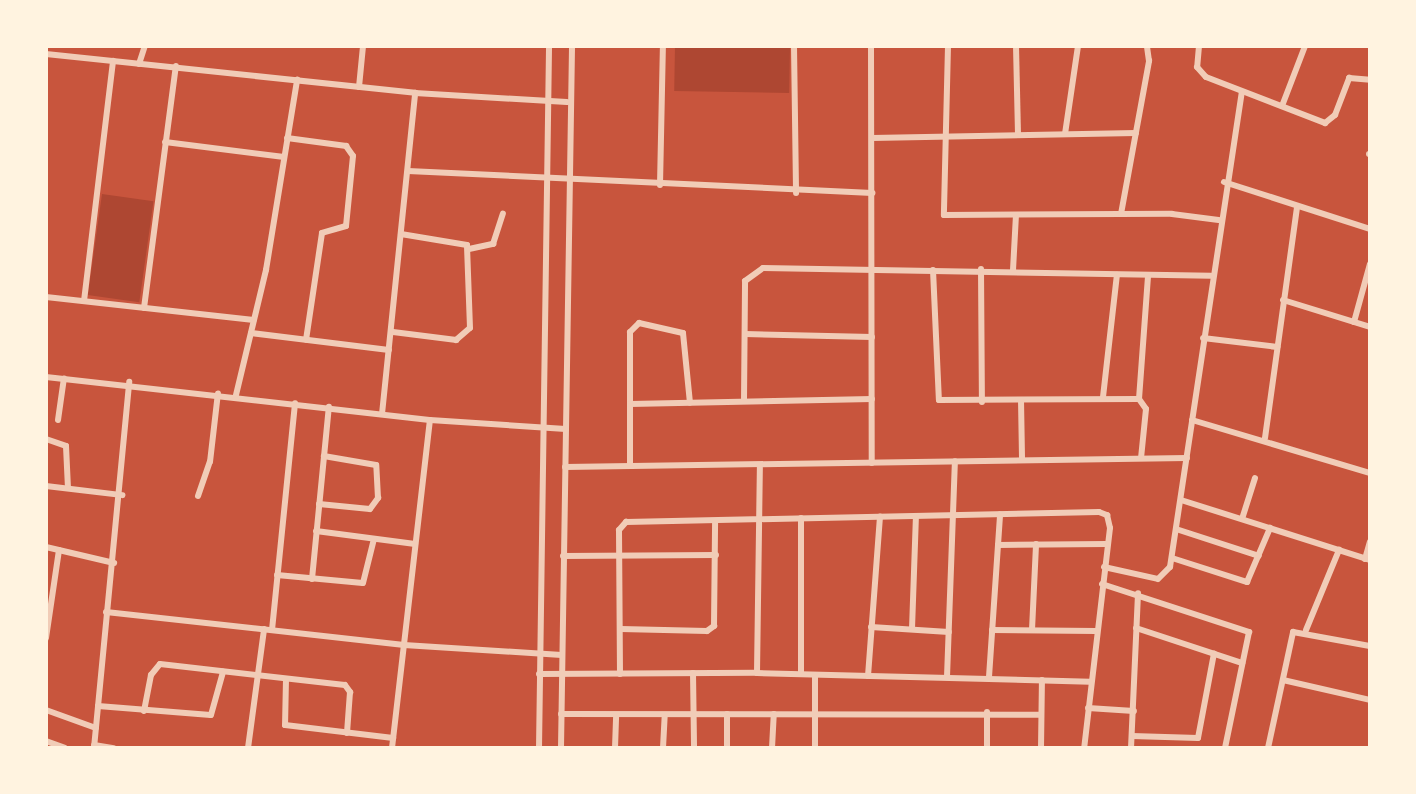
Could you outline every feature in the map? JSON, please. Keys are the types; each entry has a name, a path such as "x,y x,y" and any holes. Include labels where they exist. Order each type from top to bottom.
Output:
{"street":[{"path":"139,64 145,46"},
{"path":"359,87 363,46"},
{"path":"539,748 545,101 549,46"},
{"path":"561,748 567,102 572,46"},
{"path":"660,185 663,46"},
{"path":"871,46 872,463"},
{"path":"948,46 944,215 1121,214 1219,220"},
{"path":"1016,46 1018,135"},
{"path":"1065,134 1078,46"},
{"path":"1121,214 1136,133 1147,46"},
{"path":"1199,46 1200,72 1242,92 1325,123 1335,115 1349,78 1370,80"},
{"path":"1282,106 1305,46"},
{"path":"792,47 796,193"},
{"path":"46,54 415,93 567,102"},
{"path":"84,301 113,61"},
{"path":"144,308 176,66"},
{"path":"236,395 254,320 297,80"},
{"path":"1104,567 1158,579 1167,573 1172,558 1224,182 1242,92"},
{"path":"382,414 393,332 415,93"},
{"path":"872,138 1136,133"},
{"path":"287,138 346,146 353,156 346,226 322,233 306,340"},
{"path":"165,142 284,157"},
{"path":"408,171 796,193 872,193"},
{"path":"1224,182 1370,229"},
{"path":"1265,438 1297,206"},
{"path":"469,249 497,240 503,214"},
{"path":"1013,270 1016,215"},
{"path":"401,234 456,240 469,249"},
{"path":"393,332 456,340 468,334 469,249"},
{"path":"1354,322 1370,264"},
{"path":"744,401 745,281 754,270 981,269 1211,276"},
{"path":"981,269 982,402"},
{"path":"933,270 936,397 945,402 1103,397 1139,399"},
{"path":"1103,397 1117,275"},
{"path":"1141,458 1146,409 1139,399 1148,276"},
{"path":"46,297 254,320"},
{"path":"1283,300 1370,327"},
{"path":"630,466 630,332 639,323 683,333 690,403"},
{"path":"251,333 389,350"},
{"path":"745,334 872,337"},
{"path":"1203,338 1277,347"},
{"path":"46,377 129,382 430,420 566,429"},
{"path":"58,420 64,378"},
{"path":"114,748 94,746 106,612 122,495 129,382"},
{"path":"198,496 210,462 218,393"},
{"path":"630,404 872,399"},
{"path":"1021,400 1022,459"},
{"path":"248,748 277,575 295,403"},
{"path":"312,579 329,407"},
{"path":"392,748 430,420"},
{"path":"1192,420 1265,438 1370,473"},
{"path":"46,439 66,446 68,488"},
{"path":"319,504 370,509 378,498 376,465 324,456"},
{"path":"565,467 1187,458"},
{"path":"947,677 956,516 955,461"},
{"path":"757,673 760,466"},
{"path":"1242,519 1255,478"},
{"path":"46,486 122,495"},
{"path":"1181,500 1367,560 1370,542"},
{"path":"620,674 619,530 626,522 1104,513 1110,520 1084,748"},
{"path":"989,677 1000,514"},
{"path":"868,676 880,516"},
{"path":"912,629 916,516"},
{"path":"801,518 801,674"},
{"path":"621,629 707,631 714,626 715,522"},
{"path":"1172,558 1241,582 1250,579 1270,528"},
{"path":"1176,529 1259,556"},
{"path":"316,531 415,544"},
{"path":"277,575 363,583 374,539"},
{"path":"1032,630 1036,544"},
{"path":"998,545 1107,544"},
{"path":"46,547 114,563"},
{"path":"46,638 59,550"},
{"path":"1306,630 1339,550"},
{"path":"563,556 716,555"},
{"path":"1102,584 1247,630 1249,641 1225,748"},
{"path":"1131,748 1138,593"},
{"path":"106,612 404,645 562,655"},
{"path":"871,627 949,632"},
{"path":"1136,628 1242,663"},
{"path":"992,630 1096,631"},
{"path":"1268,748 1289,636 1306,630 1370,646"},
{"path":"1132,736 1198,738 1214,653"},
{"path":"144,711 156,665 223,672 349,688 347,733"},
{"path":"98,706 211,715 223,672"},
{"path":"693,673 694,748"},
{"path":"539,674 757,673 1090,682"},
{"path":"815,675 815,748"},
{"path":"286,679 285,725 393,738"},
{"path":"1041,748 1042,680"},
{"path":"1283,680 1370,700"},
{"path":"1088,708 1134,711"},
{"path":"46,710 96,728"},
{"path":"561,714 987,712 1041,715"},
{"path":"987,712 987,748"},
{"path":"727,714 727,748"},
{"path":"772,748 774,714"},
{"path":"615,748 616,715"},
{"path":"663,748 665,715"},
{"path":"51,744 65,748"}],"shaded area":[{"path":"675,46 790,48 789,93 674,91"},
{"path":"102,194 153,201 139,302 88,295"}]}
